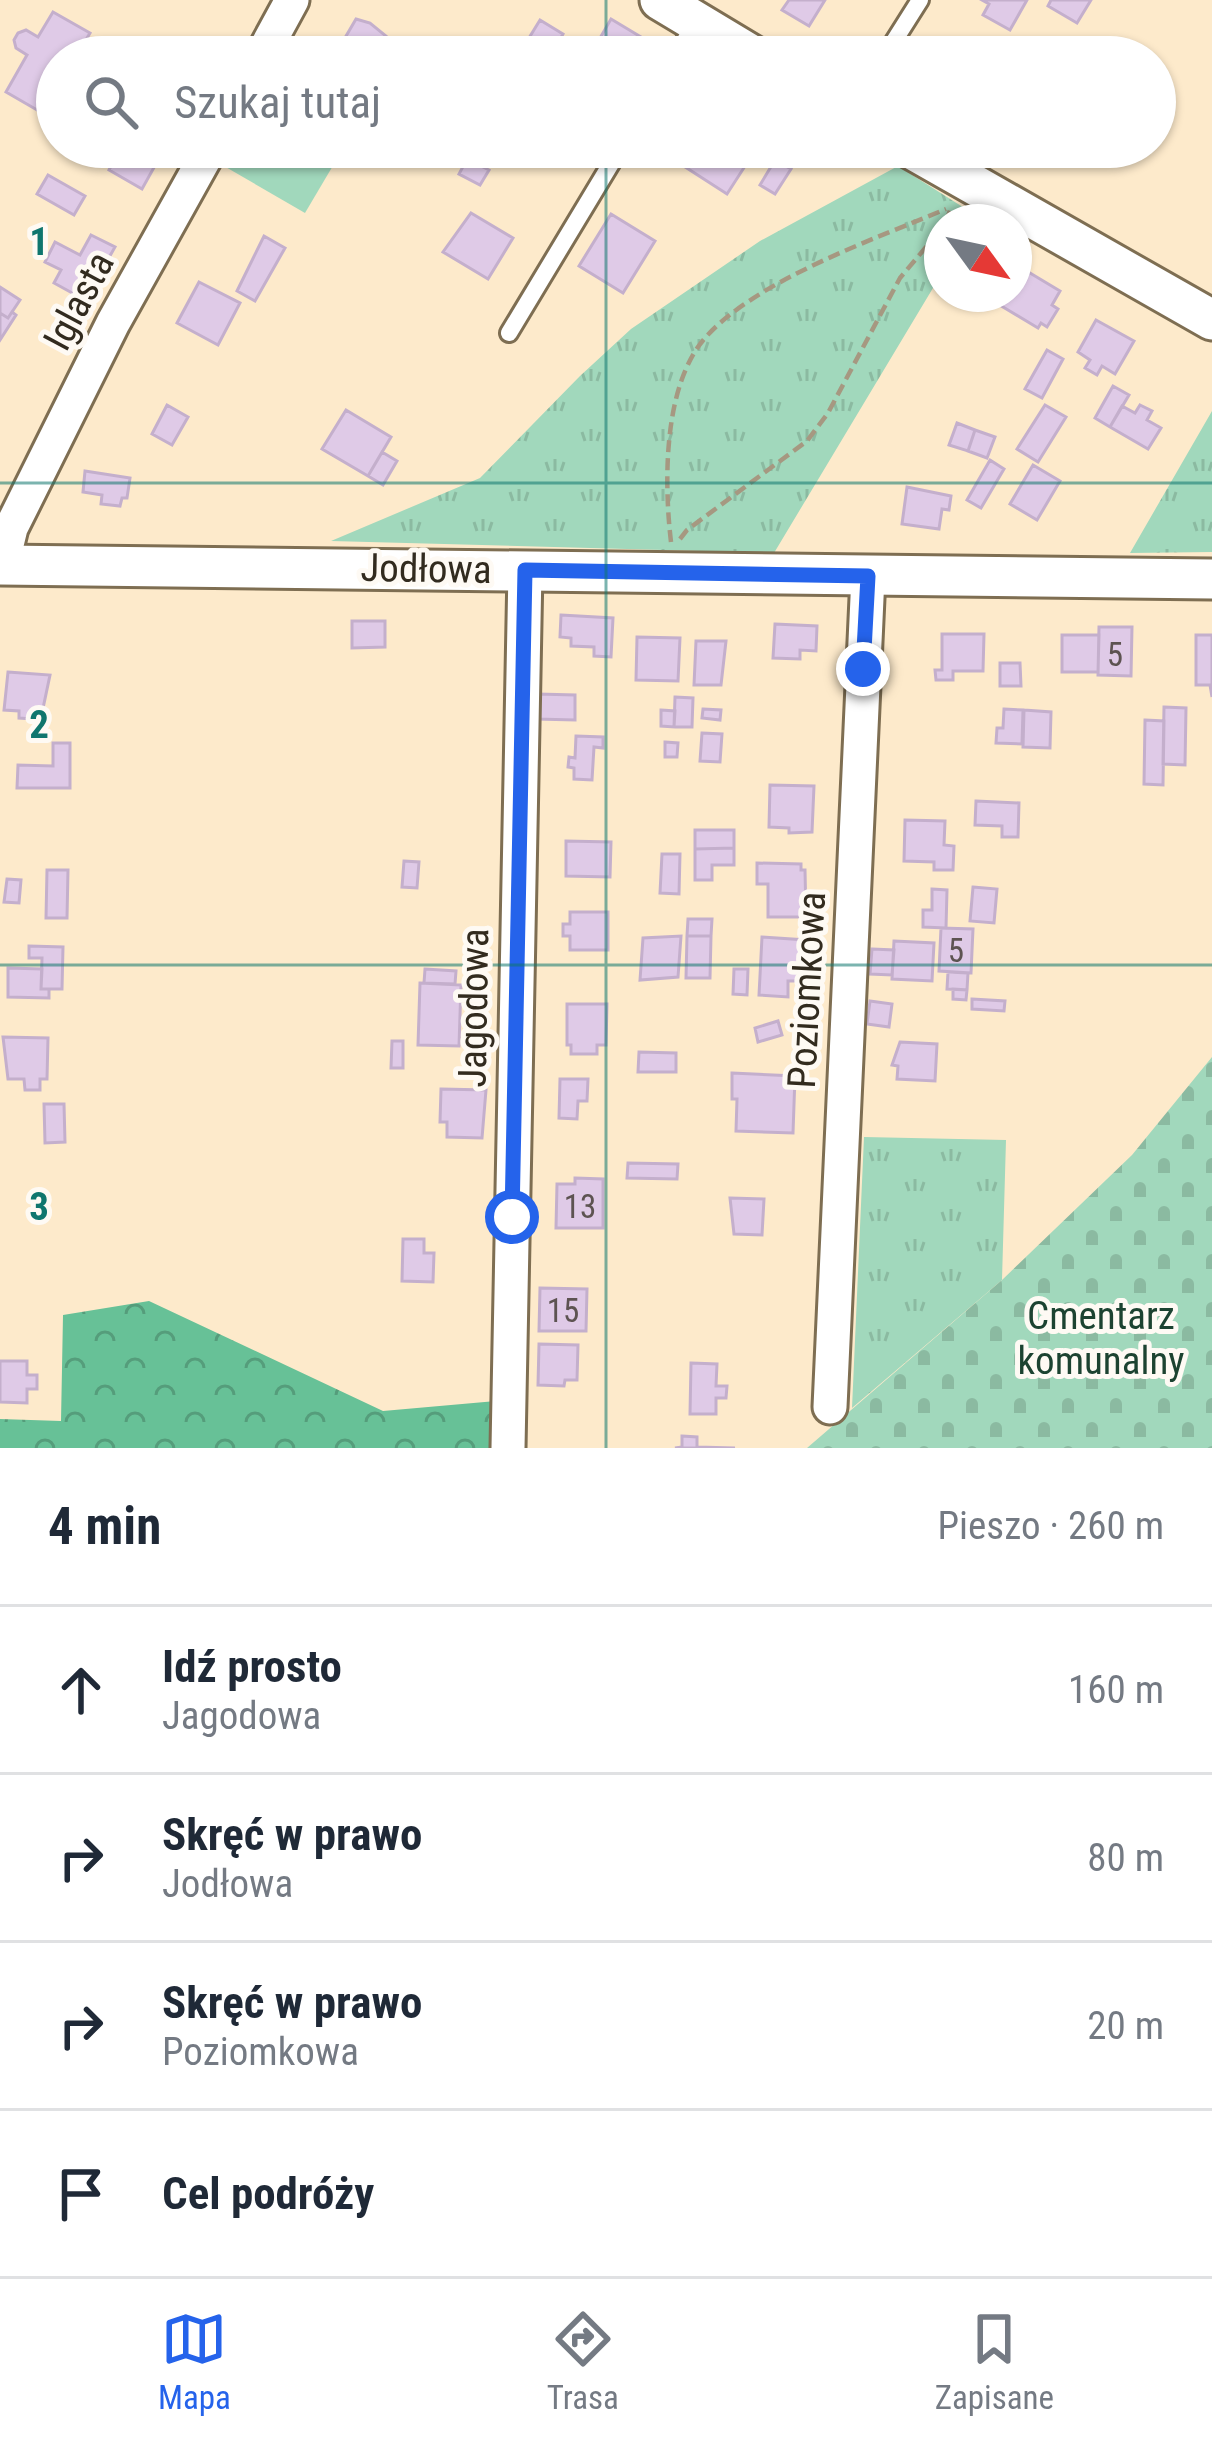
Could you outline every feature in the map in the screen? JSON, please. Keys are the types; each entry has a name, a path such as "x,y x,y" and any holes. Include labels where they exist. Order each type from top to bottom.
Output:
{"street":[{"path":"272,36 292,0"},
{"path":"660,0 720,36"},
{"name":"Iglasta","path":"1,565 11,528 82,385 200,168"},
{"path":"945,168 1212,320"},
{"name":"Jodłowa","path":"1,565 1212,579"},
{"name":"Jagodowa","path":"508,1448 525,570"},
{"name":"Poziomkowa","path":"830,1407 868,576"}],"lane":[{"path":"897,36 920,0"},
{"path":"688,36 696,22"},
{"path":"509,333 608,168"}],"path":[{"path":"924,219 798,274 741,308 703,340 682,382 672,425 665,494 672,550 687,530 807,441 828,413 900,278 924,249"}],"green space":[{"path":"227,168 332,168 305,213"},
{"path":"894,168 958,204 924,204 924,303 774,553 331,541 480,478 631,329 760,241"},
{"path":"1212,411 1212,552 1130,553"},
{"name":"Cmentarz komunalny","path":"1212,1057 1212,1448 807,1448 1002,1280 1132,1155"},
{"path":"864,1137 1006,1140 1002,1280 852,1408"},
{"path":"149,1301 383,1411 496,1401 496,1448 0,1448 0,1419 61,1421 63,1315"}],"building":[{"path":"789,0 825,0 809,26 782,10"},
{"path":"982,0 1027,0 1010,30 983,15 989,4"},
{"path":"1051,0 1091,0 1077,23 1048,6"},
{"path":"53,12 90,33 88,36 39,36"},
{"path":"356,19 386,36 346,36"},
{"path":"611,19 639,36 601,36"},
{"path":"540,20 563,34 562,36 530,36"},
{"path":"26,30 36,36 36,109 6,92 27,55 16,48 14,40"},
{"path":"110,168 154,168 142,189"},
{"path":"462,168 489,170 480,185 459,174"},
{"path":"687,168 744,168 727,194"},
{"path":"770,168 791,169 775,194 760,185"},
{"path":"48,175 85,196 74,215 37,194"},
{"path":"471,213 513,238 488,279 443,252"},
{"path":"611,214 655,241 623,293 579,266"},
{"path":"91,235 115,247 85,300 54,283 61,270 45,262 55,242 80,255"},
{"path":"264,236 285,248 255,301 237,291"},
{"path":"1032,274 1060,291 1052,305 1058,309 1047,327 1041,323 1038,328 1011,312 1032,312"},
{"path":"199,282 240,303 218,345 177,323"},
{"path":"0,287 20,300 8,318 0,313"},
{"path":"12,312 16,315 0,340 0,313 8,318"},
{"path":"1096,320 1134,341 1115,374 1102,366 1097,375 1085,368 1090,360 1078,352"},
{"path":"1047,350 1063,359 1042,398 1025,389"},
{"path":"1113,386 1129,395 1110,427 1095,418"},
{"path":"167,405 188,417 172,445 152,434"},
{"path":"1045,405 1066,417 1038,462 1017,449"},
{"path":"1140,405 1152,411 1147,420 1161,428 1148,449 1110,427 1122,406 1135,413"},
{"path":"346,410 391,437 368,476 322,449"},
{"path":"957,423 975,430 968,451 949,445"},
{"path":"975,430 995,437 987,458 968,451"},
{"path":"382,452 397,461 383,485 368,476"},
{"path":"990,460 1004,469 981,508 967,500"},
{"path":"1033,465 1060,481 1037,520 1010,504"},
{"path":"85,471 130,478 127,498 122,498 120,506 101,504 102,495 83,492"},
{"path":"907,487 951,496 949,510 942,509 939,529 902,524"},
{"path":"561,615 613,618 611,657 594,656 594,647 571,646 571,638 560,637"},
{"path":"352,621 385,621 385,647 352,648"},
{"path":"775,624 817,626 816,651 800,650 800,659 773,658"},
{"path":"1099,627 1132,627 1131,676 1098,675"},
{"path":"942,634 984,634 983,671 953,671 953,680 936,680 935,670 942,670"},
{"path":"1062,635 1099,635 1098,672 1062,672"},
{"path":"1196,635 1212,635 1212,697 1210,685 1196,685"},
{"path":"637,637 680,638 678,681 636,680"},
{"path":"696,641 726,641 721,685 694,685"},
{"path":"1000,663 1020,663 1021,686 1000,686"},
{"path":"8,672 50,675 42,713 33,712 32,719 19,718 19,711 4,710"},
{"path":"537,694 575,695 575,720 536,719"},
{"path":"675,697 693,698 692,727 674,727"},
{"path":"1164,707 1186,708 1185,765 1163,764"},
{"path":"703,709 721,710 720,720 702,718"},
{"path":"1004,709 1023,710 1022,744 996,743"},
{"path":"661,710 675,711 674,727 661,726"},
{"path":"1024,710 1051,712 1050,748 1023,747"},
{"path":"1145,720 1164,721 1163,785 1144,784"},
{"path":"702,733 722,734 720,762 700,761"},
{"path":"576,736 603,737 603,748 594,747 592,780 574,779 574,768 568,767 569,757 575,758"},
{"path":"665,742 678,743 677,757 665,757"},
{"path":"53,743 70,743 70,788 17,788 18,765 53,766"},
{"path":"770,785 814,786 812,832 789,833 789,828 769,827"},
{"path":"976,801 1019,803 1018,837 1002,837 1002,826 975,825"},
{"path":"905,820 945,821 944,845 954,846 953,870 934,870 934,862 904,861"},
{"path":"695,830 734,830 734,848 695,849"},
{"path":"566,841 611,842 610,877 566,876"},
{"path":"734,848 734,865 712,865 712,880 695,880 695,849"},
{"path":"662,854 680,854 679,894 660,893"},
{"path":"404,861 419,862 417,888 402,887"},
{"path":"757,863 801,864 806,917 768,917 768,884 757,884"},
{"path":"47,870 68,870 67,918 46,918"},
{"path":"7,879 21,880 19,903 4,902"},
{"path":"973,887 997,889 994,923 970,921"},
{"path":"932,889 947,890 946,928 923,927 923,910 932,910"},
{"path":"570,912 608,912 608,950 570,950 570,936 563,936 563,924 570,924"},
{"path":"688,919 712,919 711,936 687,936"},
{"path":"941,928 973,929 971,973 939,971"},
{"path":"681,936 678,977 640,980 643,938"},
{"path":"687,936 711,936 710,978 686,978"},
{"path":"762,937 806,940 805,969 798,968 798,981 788,981 788,997 759,995"},
{"path":"894,941 934,943 932,981 892,979"},
{"path":"29,946 63,947 62,989 41,989 42,958 29,958"},
{"path":"872,949 894,950 892,975 870,974"},
{"path":"8,968 42,969 41,989 49,989 49,998 8,997"},
{"path":"425,969 456,971 455,984 424,983"},
{"path":"734,969 748,969 747,995 733,994"},
{"path":"948,972 968,973 967,990 947,989"},
{"path":"420,983 461,985 459,1046 418,1045"},
{"path":"953,989 967,990 966,1000 953,999"},
{"path":"972,999 1005,1001 1004,1011 972,1009"},
{"path":"870,1001 892,1004 889,1027 867,1024"},
{"path":"567,1004 607,1004 606,1045 597,1045 597,1054 571,1054"},
{"path":"778,1021 782,1035 758,1042 755,1028"},
{"path":"3,1037 48,1038 47,1079 40,1079 40,1090 25,1090 24,1079 8,1079"},
{"path":"392,1041 403,1041 403,1068 391,1068"},
{"path":"900,1042 937,1044 935,1081 897,1079 898,1066 892,1065"},
{"path":"639,1052 676,1053 676,1072 638,1072"},
{"path":"732,1073 795,1076 793,1133 736,1131"},
{"path":"560,1079 588,1079 587,1101 578,1101 577,1119 559,1118"},
{"path":"441,1089 486,1090 482,1138 447,1137 447,1122 440,1122"},
{"path":"44,1104 64,1104 65,1142 45,1143"},
{"path":"628,1163 678,1164 677,1179 627,1178"},
{"path":"575,1178 603,1179 603,1228 556,1228 557,1184 575,1184"},
{"path":"730,1198 764,1199 762,1235 734,1234"},
{"path":"403,1239 424,1239 424,1253 434,1253 433,1282 402,1281"},
{"path":"540,1288 587,1289 586,1331 539,1331"},
{"path":"539,1344 578,1345 577,1380 565,1380 564,1386 538,1385"},
{"path":"0,1361 27,1361 27,1375 37,1375 37,1389 27,1389 27,1403 0,1402"},
{"path":"691,1363 717,1364 716,1386 727,1386 726,1398 716,1398 716,1414 690,1414"},
{"path":"682,1436 697,1437 697,1447 735,1448 675,1448 682,1447"}],"route":[{"path":"512,1217 525,570 868,576 863,669"}]}
